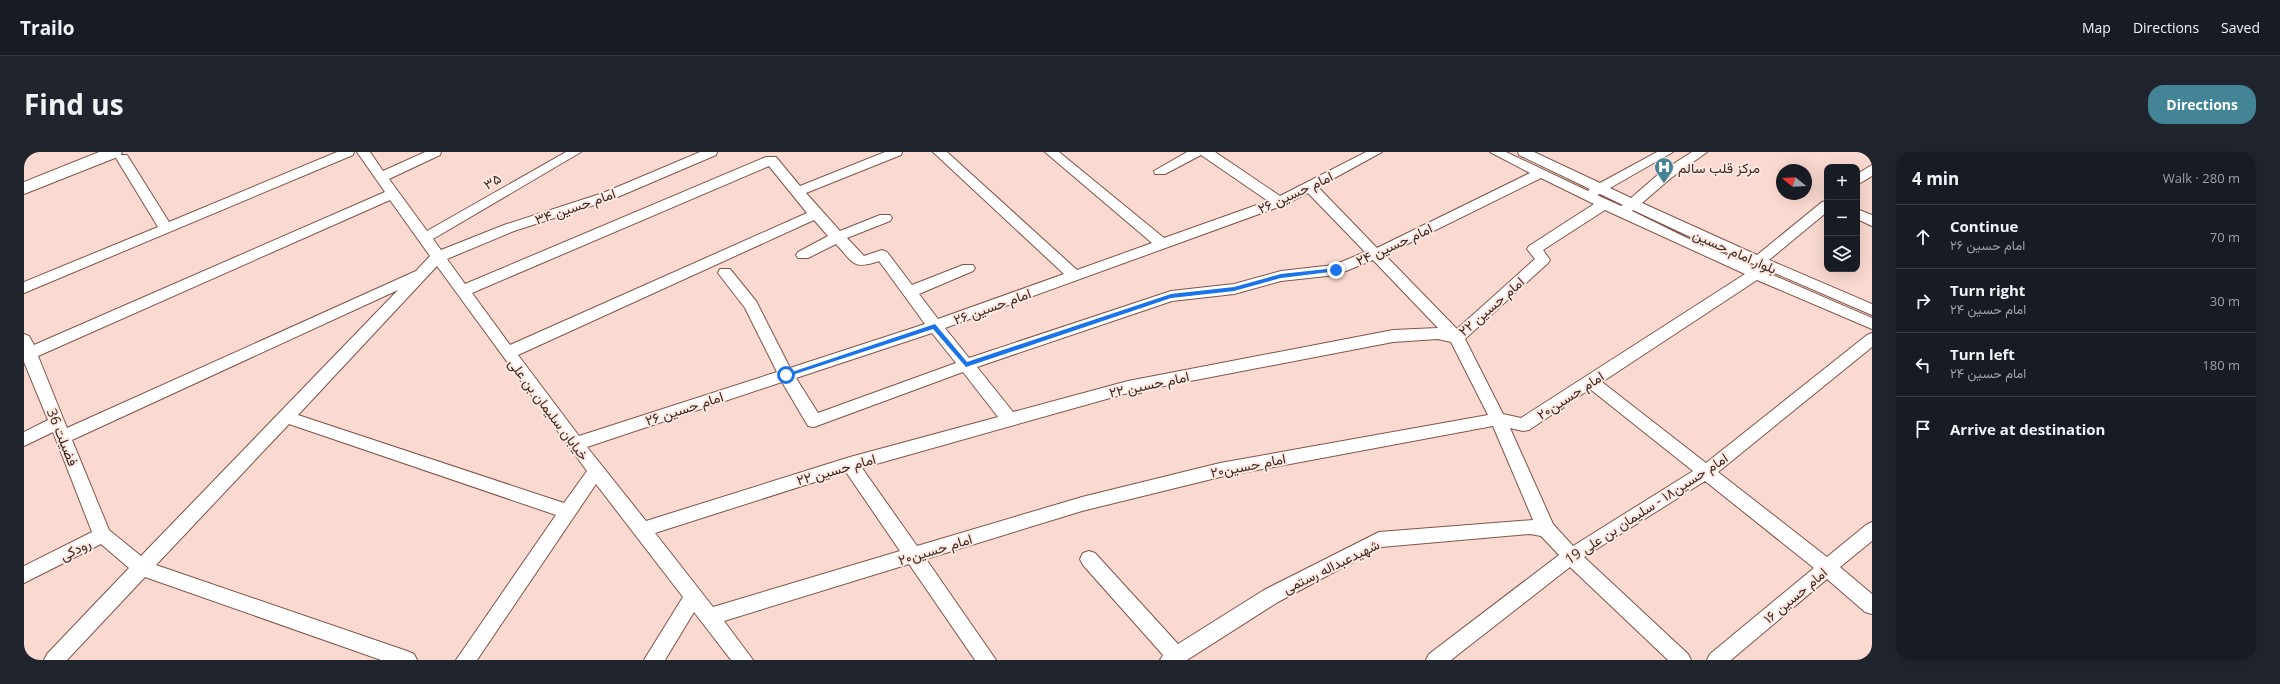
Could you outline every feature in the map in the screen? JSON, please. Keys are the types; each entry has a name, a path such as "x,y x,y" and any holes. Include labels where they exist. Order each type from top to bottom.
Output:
{"main road":[{"path":"24,174 81,152"},
{"path":"24,188 118,155"}],"street":[{"path":"24,288 348,152"},
{"name":"خیابان سلیمان بن علی","path":"363,152 380,178 575,444 743,660"},
{"path":"380,178 435,152"},
{"name":"۳۵","path":"425,238 574,152"},
{"name":"امام حسین ۳۴","path":"438,257 509,228 608,196 711,152"},
{"path":"798,192 896,152"},
{"path":"940,152 1075,276"},
{"path":"1051,152 1162,244"},
{"path":"1160,171 1197,152"},
{"path":"1206,152 1279,202"},
{"name":"امام حسین ۲۶","path":"575,444 935,326 1279,202 1376,152"},
{"path":"1496,152 1539,174 1622,212 1758,267 1872,324"},
{"name":"بلوار امام حسین","path":"1524,152 1633,203 1758,267 1872,310"},
{"path":"1588,196 1667,152"},
{"path":"1622,212 1666,176 1701,152"},
{"path":"118,155 166,229"},
{"path":"463,291 767,156 816,214 861,262 882,255 935,326 1010,420"},
{"path":"1860,179 1872,169"},
{"name":"امام حسین ۲۴","path":"786,375 814,421 966,365 1171,296 1234,289 1281,276 1336,270 1376,254 1539,174"},
{"path":"1309,186 1457,338 1498,419 1546,529 1571,556 1681,660"},
{"path":"26,350 392,194"},
{"name":"امام حسین ۲۲","path":"642,530 850,464 1128,387 1393,336 1438,333 1457,338 1543,260 1534,249 1604,204"},
{"name":"امام حسین۲۰","path":"710,617 1082,504 1220,470 1498,419 1523,425 1758,267 1824,208"},
{"path":"508,353 816,214"},
{"path":"1860,215 1872,221"},
{"path":"803,255 838,237 886,218"},
{"path":"54,660 438,257"},
{"path":"909,292 968,268"},
{"path":"24,439 60,430 425,272"},
{"path":"725,273 751,305 786,375"},
{"name":"امام حسین۱۸ - سلیمان بن علی 19","path":"1436,660 1571,556 1706,472 1872,339"},
{"name":"فضیلت 36","path":"26,350 102,535"},
{"path":"1590,381 1828,568 1872,606"},
{"path":"286,417 568,512"},
{"path":"850,464 986,660"},
{"path":"466,660 596,471"},
{"name":"شهیدعبداله رستمی","path":"1173,658 1271,596 1379,540 1530,527 1546,529"},
{"name":"امام حسین ۱۶","path":"1717,660 1872,530"},
{"name":"رودکی","path":"24,575 102,535 142,568"},
{"path":"1090,559 1173,658"},
{"path":"142,568 407,660"},
{"path":"654,660 694,596"}],"place":[{"name":"مرکز قلب سالم","path":"1664,184"}],"route":[{"path":"786,375 935,326 966,365 1171,296 1234,289 1281,276 1336,270"}]}
